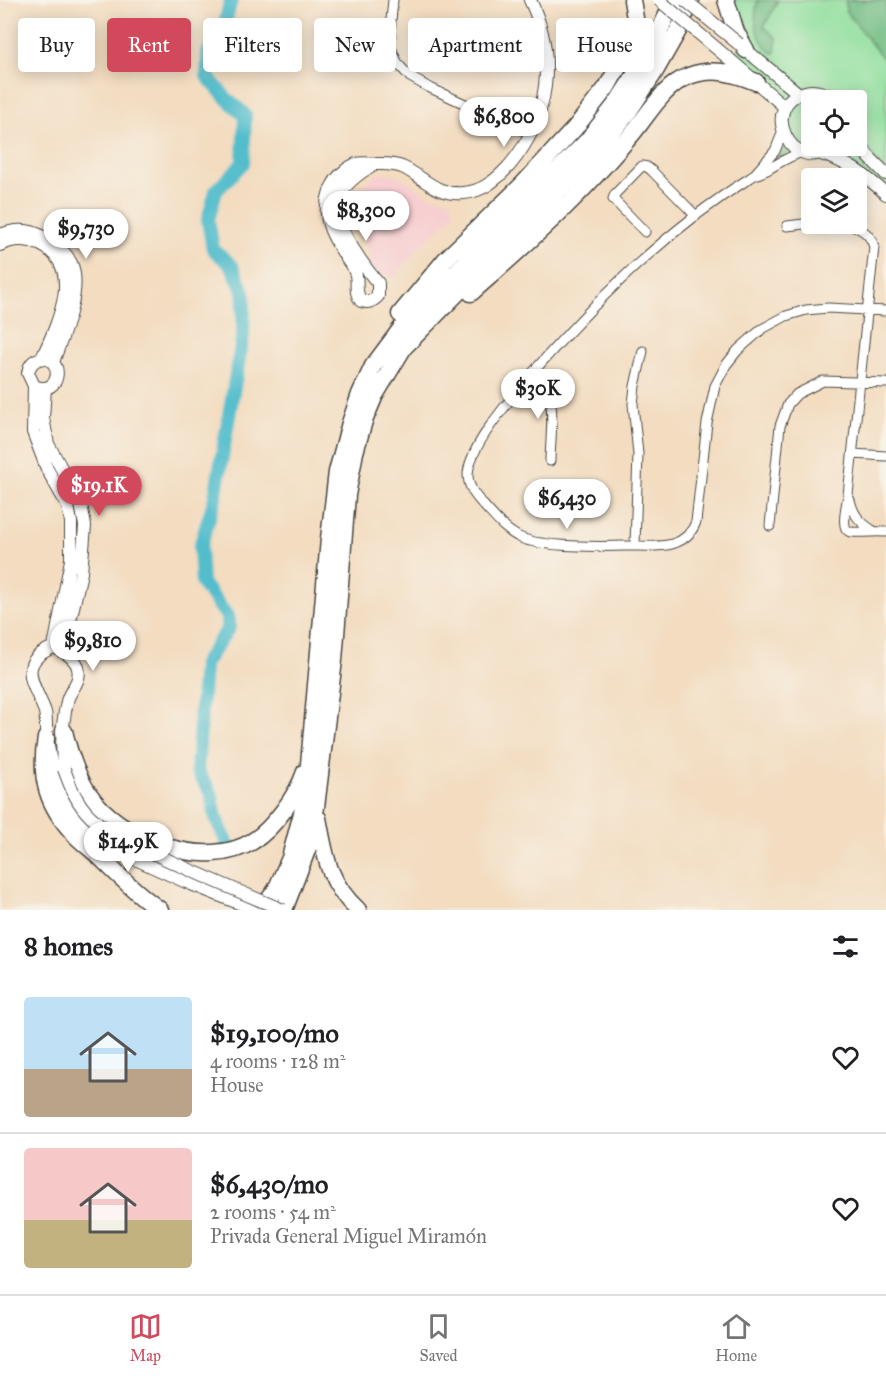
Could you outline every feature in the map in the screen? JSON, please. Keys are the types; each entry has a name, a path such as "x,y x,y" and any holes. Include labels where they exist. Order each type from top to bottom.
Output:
{"highway":[{"path":"284,910 309,845 316,807 335,540 337,472 350,423 394,321 445,260 575,128 608,87 629,48 634,18 632,0"},
{"path":"373,366 406,322 587,141 616,104 649,53 674,0"},
{"path":"335,540 364,421 375,395 404,347 594,154 627,114 654,73 679,29 691,0"},
{"path":"726,0 743,47"},
{"path":"355,452 367,425 395,377 420,343 445,316 575,197 672,87 688,76 726,71 756,82"},
{"path":"258,910 276,890 290,858 306,798 327,659"},
{"path":"64,731 71,760 82,782 95,802 112,818 134,834 159,845 194,853 225,851 254,841 273,824 289,802 303,778 311,754"},
{"path":"46,738 43,776 48,794 60,817 76,836 160,910"},
{"path":"316,807 324,854 332,877 346,900 358,910"}],"street":[{"path":"393,0 391,48 398,64 410,77 501,119 516,118 533,129"},
{"path":"375,164 349,182 341,193 337,213 339,225 364,268 378,283 378,296 367,302 361,301 357,296 356,274 330,230 326,214 327,198 331,187 340,174 354,163 364,161 403,167 431,186 448,193 467,193 492,183 519,153 533,129 544,101 547,68 545,45 530,0"},
{"path":"659,0 785,107"},
{"path":"685,0 799,94 785,107 782,115 783,131 773,161"},
{"path":"783,131 791,145 801,151"},
{"path":"801,153 773,161 696,216 639,263 585,314 497,417 473,454 468,475 474,495 507,530 532,542 605,547 673,545 684,540 693,531 700,495 707,423 715,386 726,365 751,337 786,316 806,310 828,308 886,311"},
{"path":"867,154 886,174"},
{"path":"828,156 858,171 886,194"},
{"path":"645,232 613,199 642,166 651,170 696,216"},
{"path":"787,226 801,224"},
{"path":"0,235 20,231 40,235 56,244 71,263 75,283 72,304 48,360"},
{"path":"867,234 873,240 874,247 853,454 843,522 846,528 855,533 886,532"},
{"path":"0,245 16,239 40,245 57,258 64,269 66,280 61,312 48,360"},
{"path":"634,545 638,464 633,404 634,386 643,351"},
{"path":"39,387 53,385 57,378 57,369 48,360 34,361 28,369 28,378 39,387 48,444 81,504 85,526 81,573 66,638 66,652"},
{"path":"531,376 547,388 550,394 552,417 550,461"},
{"path":"770,526 780,426 788,404 797,394 823,381 886,383"},
{"path":"39,387 33,432 48,469 68,506 71,522 71,560 54,647 35,658 31,668 32,678 46,716 46,738 59,772 89,815 99,824 172,861 284,910"},
{"path":"853,454 886,456"},
{"path":"848,495 853,513 863,524 875,531"},
{"path":"54,647 66,652 74,659 78,669 78,680 67,700 63,755 59,772 61,792 76,818 99,842 186,882 258,910"}],"shaded area":[{"path":"385,173 405,180 427,195 451,201 454,214 425,241 393,279 371,270 366,263 371,252 353,222 352,213 354,198 359,190 375,175"}],"green space":[{"path":"727,0 886,0 886,174 867,150 867,90 801,90 801,99 789,103 731,57 738,48 747,49"},
{"path":"758,0 778,0 764,27 777,38 775,53 772,53 762,42 757,29 755,15"},
{"path":"846,0 886,0 886,62 846,11"},
{"path":"801,100 801,147 777,158 789,137 785,120 791,105"},
{"path":"838,156 866,156 886,177 886,189 867,176 867,168 855,168"}],"waterway":[{"path":"228,845 216,818 211,793 197,771 204,664 229,627 227,616 202,583 200,547 215,498 243,335 244,293 232,266 213,249 208,220 216,191 243,163 245,115 207,76 208,53 226,19 231,0"}]}
